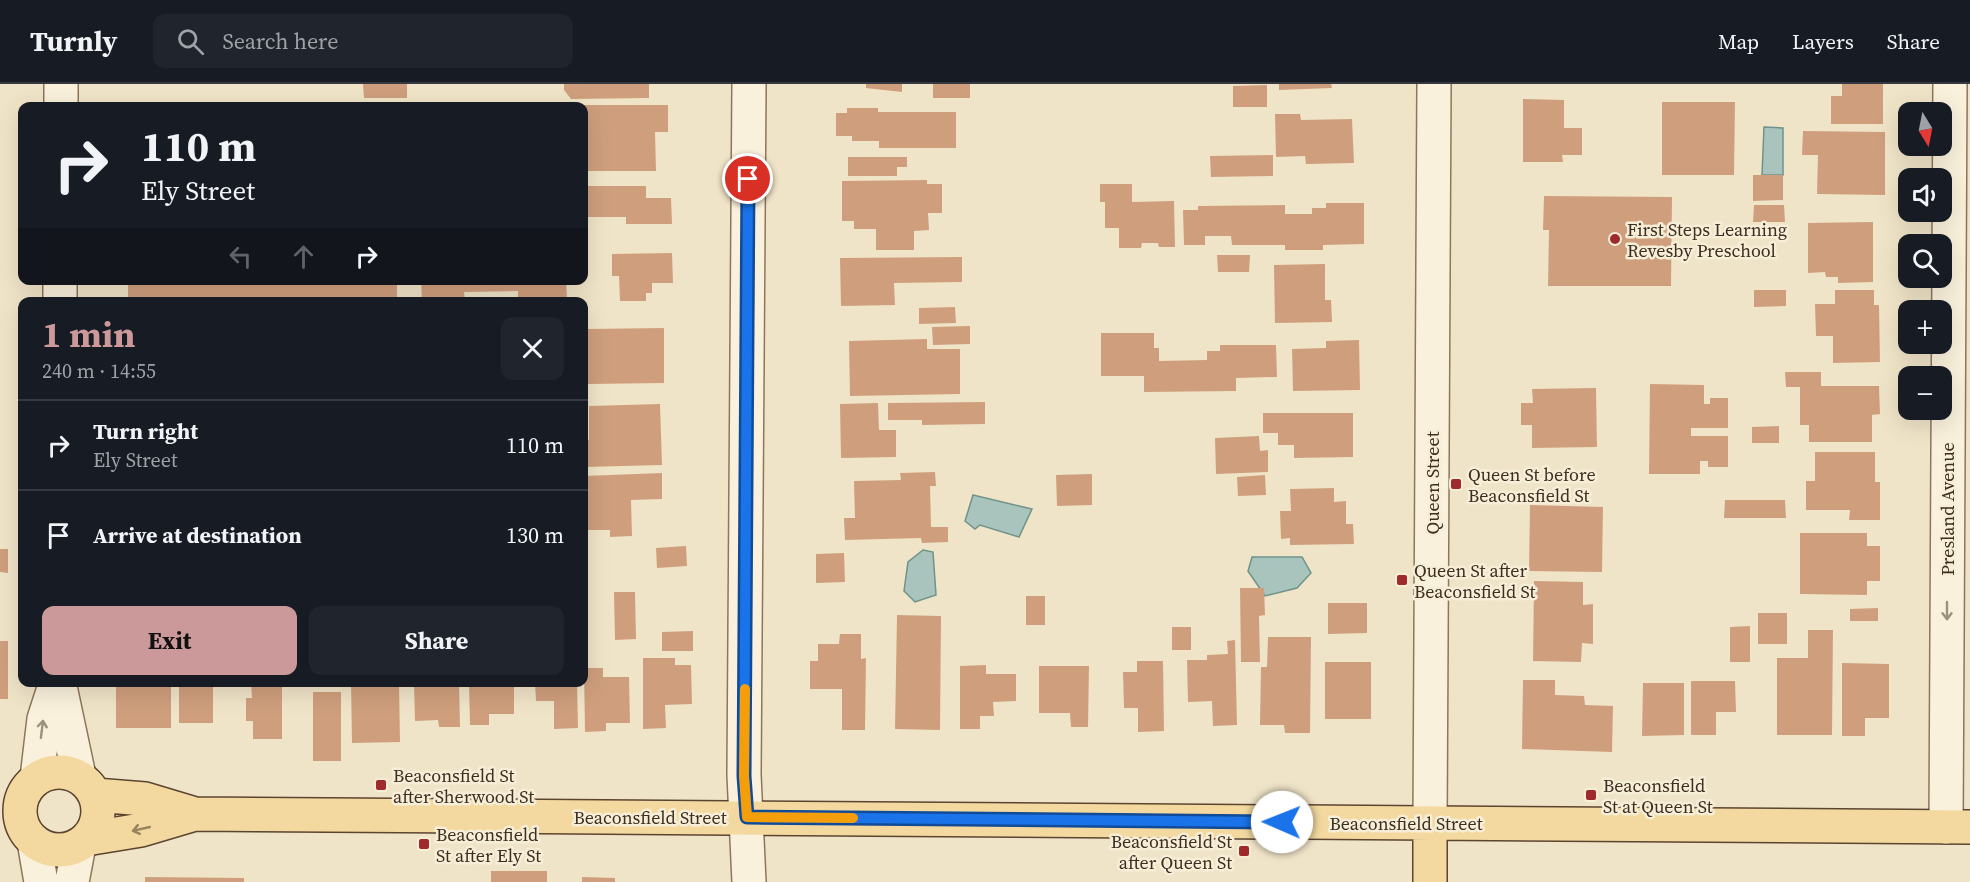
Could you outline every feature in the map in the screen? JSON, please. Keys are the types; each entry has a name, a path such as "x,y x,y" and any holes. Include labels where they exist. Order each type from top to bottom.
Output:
{"main road":[{"path":"57,771 87,786 98,807 98,818 94,830 82,842 56,850 20,836 22,825 20,802 23,783 57,771"},
{"name":"Beaconsfield Street","path":"87,786 195,814 1958,827"},
{"name":"Beaconsfield Street","path":"82,842 141,830 195,814"},
{"name":"Queen Street","path":"1430,824 1430,882"}],"street":[{"path":"61,102 62,84"},
{"path":"748,882 744,776 749,84"},
{"name":"Queen Street","path":"1430,824 1434,84"},
{"name":"Presland Avenue","path":"1950,84 1959,406 1958,827"},
{"path":"23,783 56,687"},
{"path":"59,687 87,786"},
{"path":"20,836 41,882"},
{"path":"72,882 82,842"}],"water":[{"path":"1764,127 1783,128 1783,175 1762,175"},
{"path":"973,495 1032,509 1019,537 980,525 975,529 965,521"},
{"path":"923,550 933,552 936,595 915,602 904,591 908,562"},
{"path":"1252,557 1302,557 1311,573 1297,588 1265,596 1248,571"}],"building":[{"path":"363,84 407,84 407,98 364,98"},
{"path":"564,84 649,84 649,98 571,99 564,90"},
{"path":"866,84 902,84 902,92 866,88"},
{"path":"933,84 970,84 970,98 933,98"},
{"path":"1279,84 1331,84 1332,88 1279,90"},
{"path":"1842,84 1883,84 1883,124 1831,124 1831,96 1842,96"},
{"path":"1267,85 1267,107 1233,107 1233,86"},
{"path":"1523,99 1564,100 1564,128 1582,128 1582,155 1562,155 1563,162 1523,162"},
{"path":"1662,102 1735,102 1734,175 1662,175"},
{"path":"588,105 668,105 668,132 655,132 656,171 588,171"},
{"path":"847,108 878,108 878,112 956,112 956,148 879,148 879,141 852,141 852,136 836,136 836,113 847,113"},
{"path":"1275,114 1300,114 1301,120 1352,119 1354,163 1306,164 1305,156 1276,157"},
{"path":"1803,131 1885,132 1885,195 1817,194 1818,155 1802,155"},
{"path":"1273,155 1273,176 1211,177 1210,156"},
{"path":"848,157 907,157 907,167 897,167 897,176 848,176"},
{"path":"1753,175 1783,175 1783,200 1753,201"},
{"path":"927,180 927,184 942,184 942,213 928,213 929,230 914,231 914,250 876,250 876,229 854,229 854,221 842,221 842,181"},
{"path":"1100,184 1132,184 1132,202 1174,201 1175,247 1159,247 1158,243 1142,243 1141,248 1119,248 1119,228 1105,228 1105,202 1100,202"},
{"path":"588,186 646,186 646,198 671,198 672,224 626,224 626,217 588,217"},
{"path":"1544,196 1672,197 1671,286 1548,286 1549,230 1543,230"},
{"path":"1326,203 1364,203 1364,244 1323,245 1323,250 1285,250 1285,245 1232,245 1231,236 1205,236 1205,245 1184,245 1183,210 1198,210 1198,206 1285,205 1285,214 1312,214 1312,208 1326,208"},
{"path":"1754,205 1784,205 1785,222 1753,222"},
{"path":"1873,222 1873,282 1838,283 1838,277 1826,277 1825,272 1808,273 1808,223"},
{"path":"672,253 673,283 652,283 652,293 646,293 646,301 620,301 619,276 612,276 612,254"},
{"path":"1217,255 1250,255 1249,272 1218,272"},
{"path":"962,257 962,282 894,283 895,305 841,306 840,258"},
{"path":"1325,264 1325,300 1331,300 1332,322 1275,323 1274,265"},
{"path":"128,285 397,285 397,297 128,297"},
{"path":"421,285 566,285 567,297 518,297 518,291 464,292 465,297 422,297"},
{"path":"1754,290 1786,290 1786,306 1754,307"},
{"path":"1835,290 1874,290 1874,305 1879,305 1880,362 1833,363 1833,336 1816,336 1815,304 1835,304"},
{"path":"955,307 956,323 919,324 919,308"},
{"path":"970,326 970,344 933,345 932,327"},
{"path":"664,328 664,383 588,384 588,329"},
{"path":"1101,333 1154,333 1154,348 1159,348 1159,361 1207,360 1207,351 1220,351 1220,345 1276,345 1277,377 1236,378 1236,391 1144,392 1144,376 1101,376"},
{"path":"927,339 927,349 960,349 960,394 850,396 849,341"},
{"path":"1359,340 1360,390 1293,391 1292,349 1326,348 1326,341"},
{"path":"1785,372 1821,372 1821,386 1879,386 1880,414 1872,415 1872,442 1809,442 1809,425 1800,425 1800,387 1786,387"},
{"path":"1650,384 1704,385 1704,404 1710,404 1710,398 1728,398 1728,428 1691,428 1691,436 1728,436 1728,467 1708,467 1708,461 1700,461 1700,474 1649,474"},
{"path":"1596,388 1597,447 1532,448 1532,425 1521,425 1521,403 1533,403 1532,389"},
{"path":"985,402 985,424 922,425 922,420 888,420 888,403"},
{"path":"878,403 879,430 896,430 896,457 841,458 840,404"},
{"path":"660,404 662,465 588,467 589,406"},
{"path":"1263,413 1353,413 1353,457 1294,458 1294,445 1278,445 1278,433 1263,433"},
{"path":"1779,426 1779,443 1752,443 1752,427"},
{"path":"1259,436 1260,451 1268,450 1268,472 1216,474 1215,438"},
{"path":"1815,452 1875,452 1875,482 1880,482 1880,520 1849,520 1850,510 1806,510 1806,481 1815,481"},
{"path":"935,472 936,486 930,486 931,527 948,527 948,542 922,543 921,538 845,540 844,518 855,518 854,481 901,480 900,473"},
{"path":"662,473 662,499 631,500 632,536 610,537 610,530 588,530 588,476"},
{"path":"1092,474 1092,505 1057,506 1056,475"},
{"path":"1265,475 1266,495 1238,496 1237,477"},
{"path":"1334,488 1334,502 1346,501 1346,524 1353,524 1354,544 1290,545 1290,538 1281,539 1280,511 1291,511 1290,489"},
{"path":"1725,500 1785,500 1786,518 1724,518"},
{"path":"1530,505 1603,507 1602,572 1529,571"},
{"path":"1800,533 1867,533 1867,546 1880,546 1880,581 1867,581 1867,595 1800,594"},
{"path":"686,546 687,566 657,568 656,548"},
{"path":"0,549 8,549 8,573 0,572"},
{"path":"844,553 845,582 816,583 816,554"},
{"path":"1534,581 1583,582 1583,605 1593,604 1593,644 1582,643 1581,662 1533,661"},
{"path":"1240,588 1264,588 1265,615 1259,616 1260,662 1241,662"},
{"path":"614,592 635,592 636,639 615,640"},
{"path":"1026,596 1045,596 1045,625 1026,625"},
{"path":"1328,603 1367,603 1367,633 1328,634"},
{"path":"1878,608 1878,621 1850,621 1850,609"},
{"path":"1758,613 1787,613 1787,644 1758,644"},
{"path":"897,615 941,616 940,730 895,729"},
{"path":"1750,626 1750,662 1730,662 1730,627"},
{"path":"1172,627 1191,627 1191,650 1172,650"},
{"path":"1808,630 1833,630 1832,735 1777,735 1777,658 1808,658"},
{"path":"693,631 693,651 662,651 662,632"},
{"path":"840,634 861,634 861,659 866,658 865,730 842,730 842,689 810,689 810,661 818,661 818,644 839,644"},
{"path":"1268,637 1311,637 1310,733 1285,733 1284,725 1260,725 1261,667 1267,667"},
{"path":"1235,640 1237,725 1213,726 1212,701 1188,702 1187,660 1207,660 1207,655 1228,654 1227,641"},
{"path":"0,641 8,641 8,699 0,699"},
{"path":"643,658 675,658 675,665 691,665 692,704 665,705 666,728 643,729"},
{"path":"1137,661 1163,661 1164,731 1138,732 1138,708 1124,708 1123,672 1137,672"},
{"path":"1325,662 1371,662 1371,719 1325,719"},
{"path":"1842,663 1889,664 1889,718 1865,718 1865,736 1842,736"},
{"path":"986,665 986,674 1016,674 1016,701 993,702 994,716 980,716 980,729 960,729 960,666"},
{"path":"1039,666 1089,666 1088,727 1071,727 1070,713 1039,713"},
{"path":"588,668 603,668 603,677 629,677 630,723 606,723 606,731 585,732 584,687 588,687"},
{"path":"1523,680 1555,680 1555,695 1584,696 1585,705 1613,706 1612,752 1522,749"},
{"path":"1691,681 1735,681 1736,712 1716,712 1716,735 1691,735"},
{"path":"1643,683 1684,683 1684,735 1642,736"},
{"path":"116,687 171,687 171,728 116,728"},
{"path":"179,687 213,687 213,723 179,723"},
{"path":"251,687 282,687 282,739 253,739 253,721 246,721 246,698 252,698"},
{"path":"351,687 399,687 400,742 352,743"},
{"path":"414,687 459,687 460,727 439,727 438,720 415,721"},
{"path":"469,687 514,687 514,714 489,714 489,725 470,725"},
{"path":"535,687 577,687 578,728 554,729 554,701 536,701"},
{"path":"313,692 341,692 341,761 313,761"},
{"path":"491,871 547,871 547,882 491,882"},
{"path":"145,877 244,878 244,882 145,882"},
{"path":"582,877 615,878 615,882 582,882"}],"slow traffic":[{"path":"745,689 744,787 747,817 853,818"}],"place":[{"name":"First Steps Learning Revesby Preschool","path":"1615,239"},
{"name":"Queen St before Beaconsfield St","path":"1456,484"},
{"name":"Queen St after Beaconsfield St","path":"1402,580"},
{"name":"Beaconsfield St after Sherwood St","path":"381,785"},
{"name":"Beaconsfield St at Queen St","path":"1591,795"},
{"name":"Beaconsfield St after Ely St","path":"424,844"},
{"name":"Beaconsfield St after Queen St","path":"1244,851"}],"route":[{"path":"748,179 744,776 747,817 1282,822"}]}
